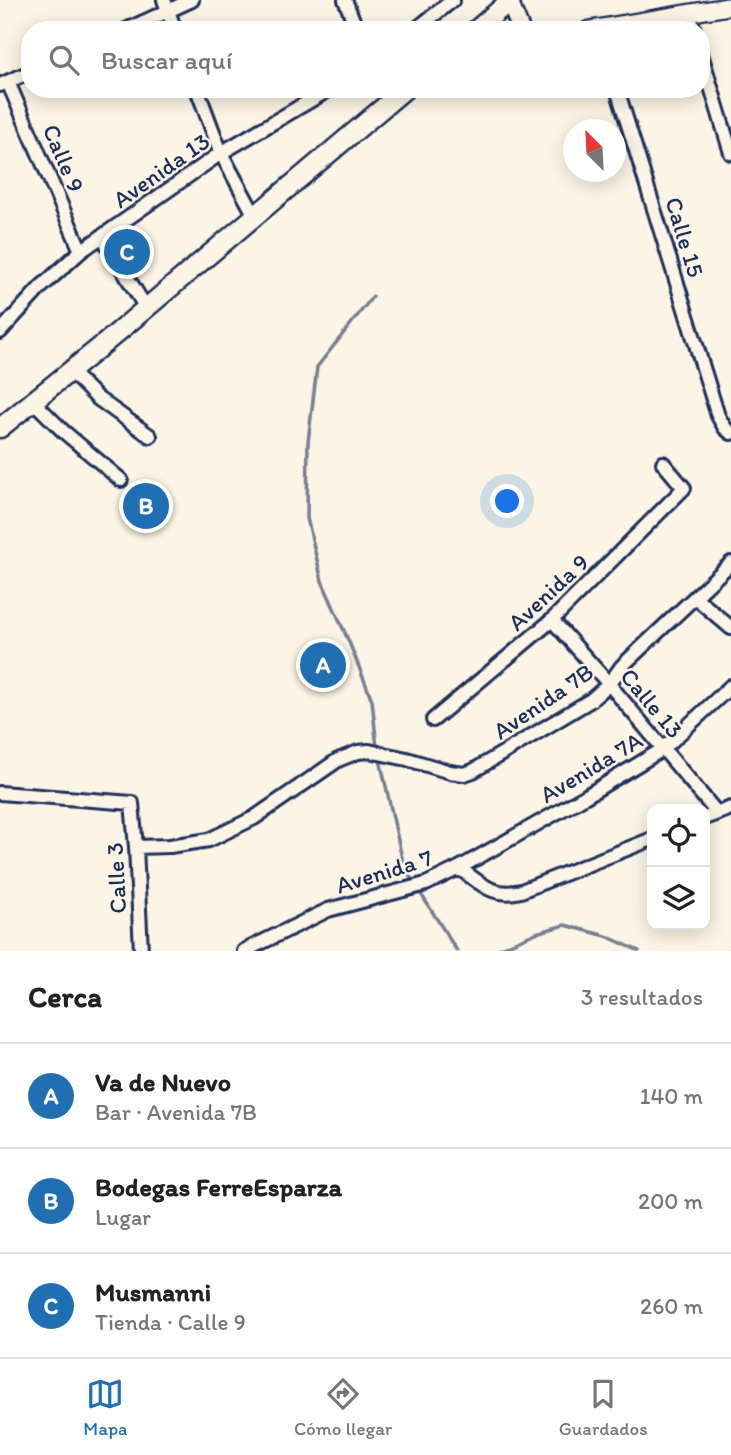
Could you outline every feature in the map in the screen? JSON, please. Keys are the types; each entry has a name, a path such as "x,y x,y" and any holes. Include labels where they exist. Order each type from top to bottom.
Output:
{"highway":[{"path":"487,21 511,4"},
{"path":"0,428 146,309 394,98"},
{"path":"0,413 94,351"}],"main road":[{"path":"511,4 518,21"},
{"path":"642,21 731,6"}],"street":[{"path":"140,21 166,6 192,0"},
{"path":"345,0 353,21"},
{"path":"426,21 453,0"},
{"path":"689,13 691,21"},
{"path":"4,84 21,76"},
{"name":"Calle 9","path":"4,84 81,250"},
{"path":"710,84 731,153"},
{"path":"200,98 221,153 255,216"},
{"name":"Avenida 13","path":"0,332 41,287 81,250 221,153 315,98"},
{"name":"Calle 15","path":"620,98 718,416 731,433"},
{"path":"102,236 146,309"},
{"path":"70,371 97,398 150,436"},
{"path":"33,401 63,431 121,480"},
{"name":"Avenida 9","path":"433,720 552,620 684,488 663,463"},
{"name":"Avenida 7B","path":"136,847 170,846 209,840 254,818 338,760 358,752 369,751 407,759 450,772 473,772 591,700 609,684 622,666 731,563"},
{"path":"695,597 731,628"},
{"name":"Calle 13","path":"552,620 718,813"},
{"name":"Avenida 7A","path":"459,868 663,749 731,686"},
{"name":"Calle 3","path":"0,793 132,803 141,951"},
{"path":"710,816 731,808"},
{"name":"Avenida 7","path":"244,951 328,911 426,884 459,868 493,892 507,895 647,841"}],"waterway":[{"path":"373,296 317,367 308,442 307,518 322,581 372,700 377,748"},
{"path":"379,755 404,867 457,951"},
{"path":"493,951 536,933 565,925 606,936 639,951"}],"place":[{"name":"Musmanni","path":"127,252"},
{"name":"Bodegas FerreEsparza","path":"146,506"},
{"name":"Va de Nuevo","path":"323,665"}]}
